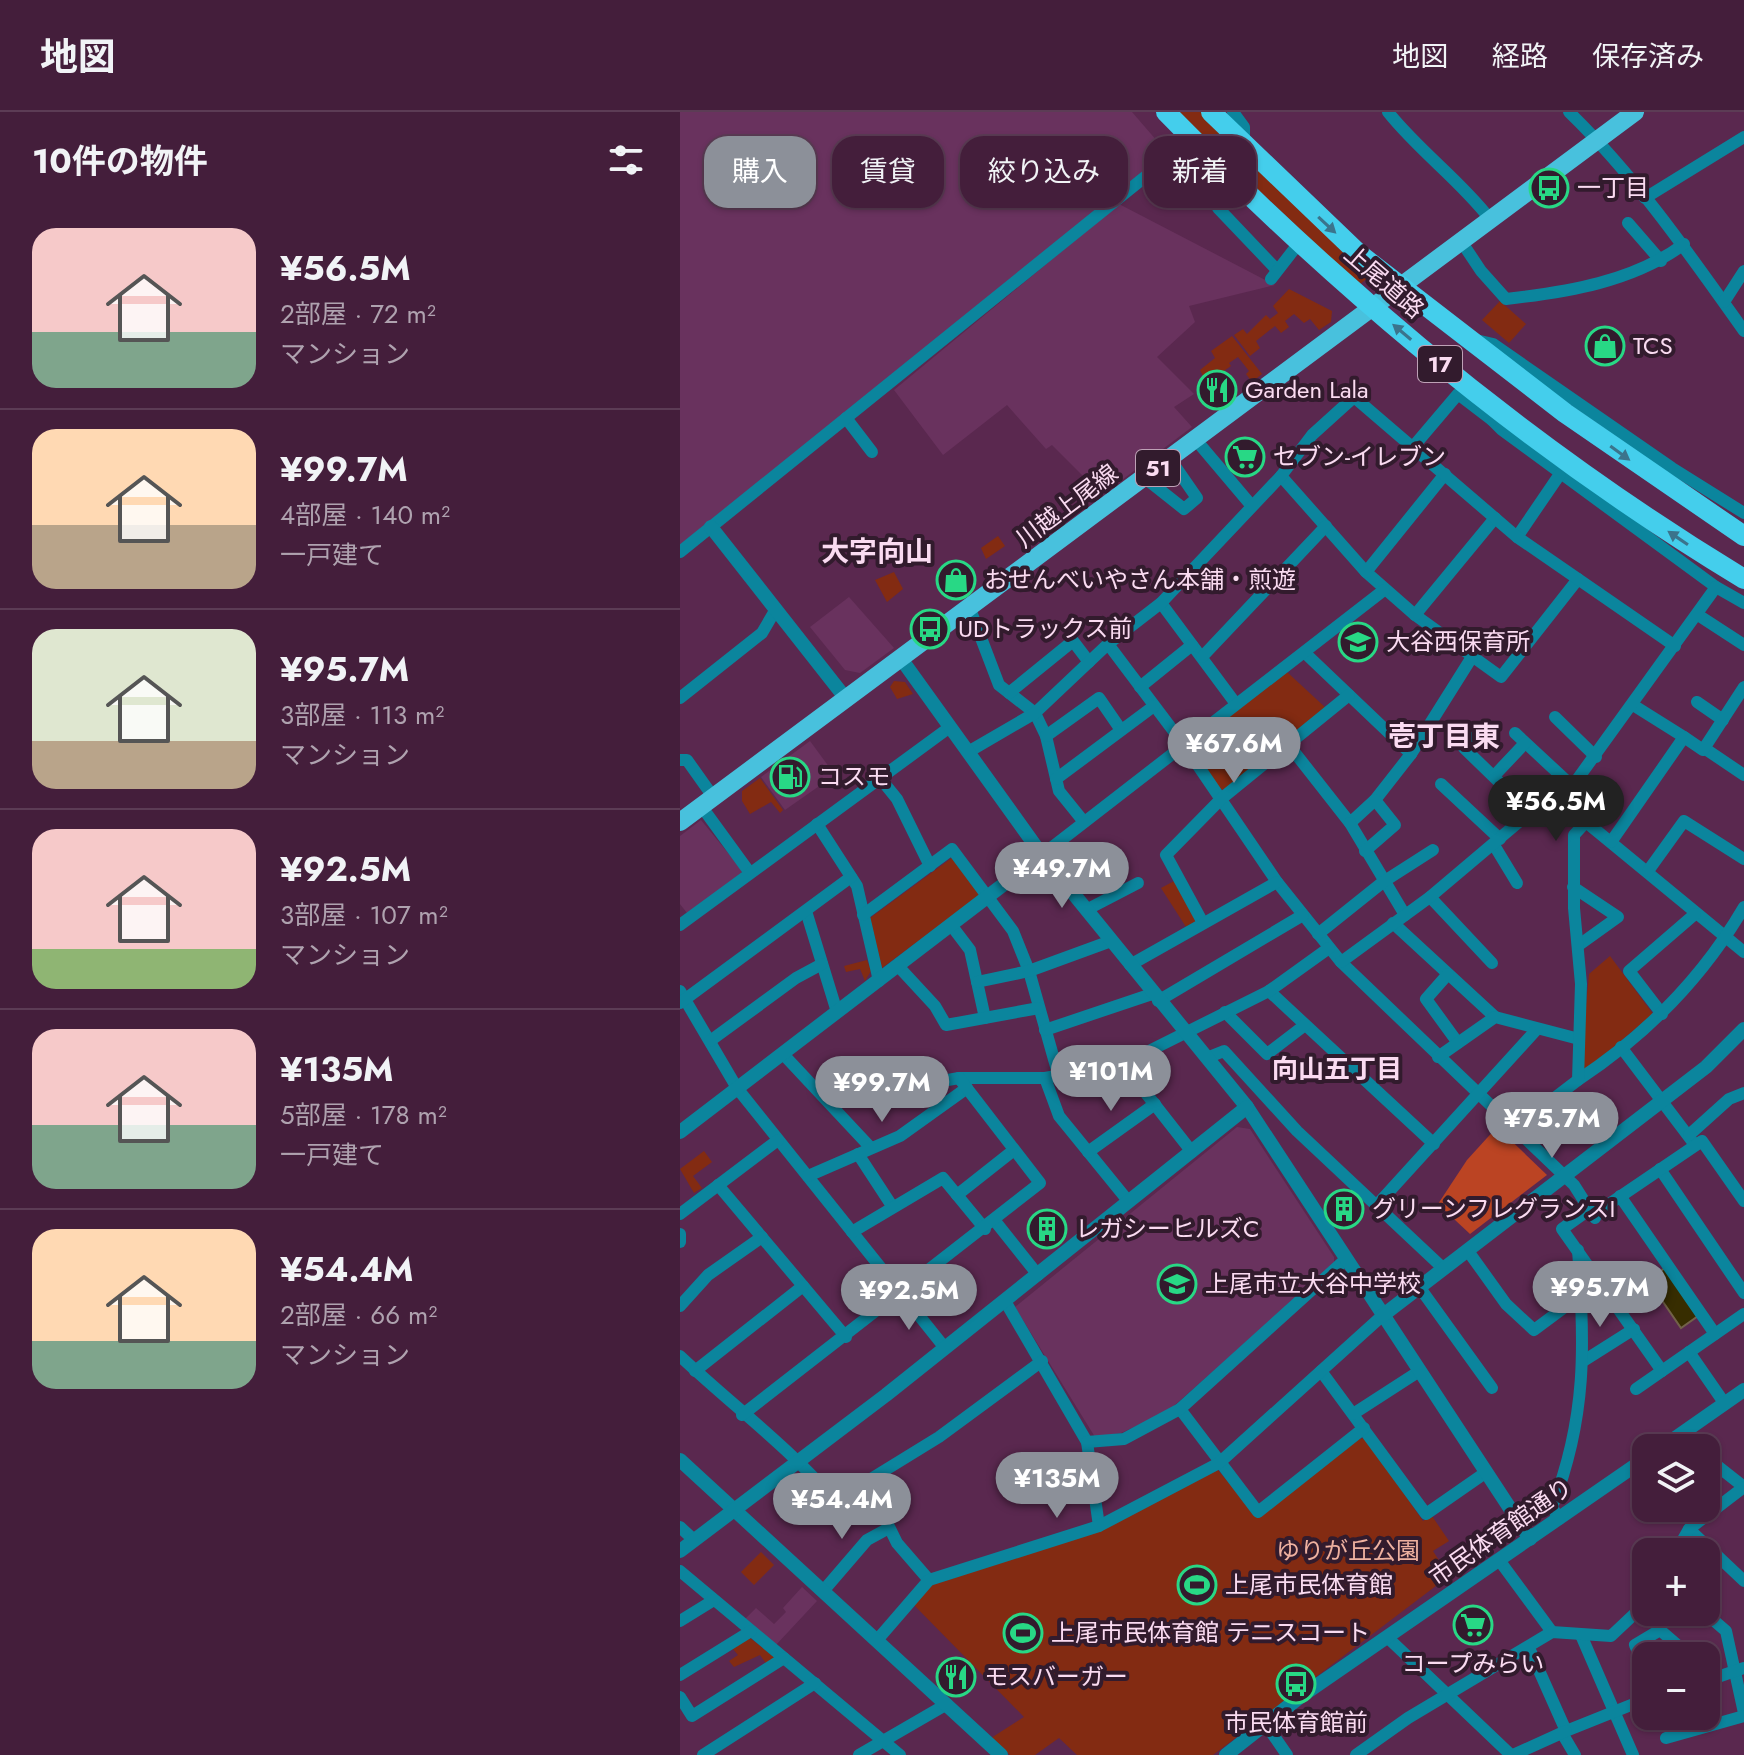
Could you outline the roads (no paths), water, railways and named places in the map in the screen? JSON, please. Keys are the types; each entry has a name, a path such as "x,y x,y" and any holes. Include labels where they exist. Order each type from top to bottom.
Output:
{"highway":[{"name":"上尾道路","path":"1166,112 1189,136"},
{"name":"上尾道路","path":"1211,112 1236,136"},
{"name":"上尾道路","path":"1256,155 1359,254 1635,463 1744,536"},
{"name":"上尾道路","path":"1256,202 1490,411 1744,579"}],"main road":[{"name":"川越上尾線","path":"680,822 902,660 1635,112"}],"street":[{"path":"1233,112 1244,127 1244,136"},
{"path":"1388,112 1414,144 1472,196 1490,219"},
{"path":"1569,112 1597,140 1684,244 1744,331"},
{"path":"1645,198 1744,137"},
{"path":"680,552 1144,178"},
{"path":"1218,208 1274,274 1299,243"},
{"path":"1628,223 1661,261"},
{"path":"1461,241 1481,271 1506,299 1580,290 1661,261 1684,244"},
{"path":"1724,302 1744,271"},
{"path":"1473,340 1493,344 1672,468 1744,512"},
{"path":"1413,447 1458,394 1490,411 1560,474 1716,587 1744,603"},
{"path":"968,752 1035,713 1108,644 1161,603 1281,476 1312,435 1354,397 1517,537 1675,646"},
{"path":"846,418 872,452"},
{"path":"1196,440 1251,505"},
{"path":"1145,478 1184,509 1197,498 1170,459"},
{"path":"1366,572 1445,474"},
{"path":"1517,537 1560,474"},
{"path":"1281,476 1384,590 1501,677 1578,579"},
{"path":"1415,615 1495,518"},
{"path":"1202,657 1326,526"},
{"path":"711,527 847,700"},
{"path":"1341,962 1430,897 1552,794 1569,791 1716,587"},
{"path":"680,1132 1384,590"},
{"path":"1161,603 1236,704"},
{"path":"680,698 762,633 776,609"},
{"path":"970,609 999,685 1035,713 1046,736 1059,791 1084,822"},
{"path":"1698,615 1744,645"},
{"path":"1009,693 1073,641 1089,662"},
{"path":"1108,644 1184,745 1277,882 1329,948 1438,1057 1574,1185 1593,1214"},
{"path":"1140,687 1192,645"},
{"path":"1305,653 1411,754"},
{"path":"1350,823 1375,800 1411,754 1472,657"},
{"path":"902,660 1042,855 1247,1107 1530,1539"},
{"path":"1704,748 1744,687"},
{"path":"1203,923 1166,855 1221,799 1349,695"},
{"path":"1046,736 1099,698 1121,730"},
{"path":"1697,702 1723,720"},
{"path":"1633,705 1744,775"},
{"path":"1056,779 1154,706"},
{"path":"1555,717 1596,757"},
{"path":"680,925 950,727"},
{"path":"1515,733 1569,791 1586,822 1744,952"},
{"path":"1611,842 1684,737"},
{"path":"1471,738 1464,748 1530,812"},
{"path":"1494,776 1525,743"},
{"path":"1288,744 1350,823 1405,915"},
{"path":"680,760 687,760 750,873"},
{"path":"880,778 897,799 930,866"},
{"path":"1441,784 1497,842 1517,883"},
{"path":"1365,851 1395,825 1375,800"},
{"path":"1648,871 1684,821 1744,859"},
{"path":"1578,1080 1579,945 1573,887 1574,835 1586,822"},
{"path":"817,824 851,877 879,981"},
{"path":"863,915 952,849 1013,931 1029,971 1059,1077"},
{"path":"1318,934 1383,882 1433,850"},
{"path":"851,877 682,998 737,1088 945,1348"},
{"path":"1130,965 1277,882"},
{"path":"1086,910 1138,883"},
{"path":"1573,887 1618,917 1579,945"},
{"path":"1430,897 1492,963"},
{"path":"1514,1129 1662,1014 1725,939 1744,907"},
{"path":"806,911 837,1012"},
{"path":"1662,1014 1629,971 1695,914"},
{"path":"1045,1030 1155,997 1303,915"},
{"path":"1393,923 1495,1017 1579,1039"},
{"path":"951,925 970,950 985,1018"},
{"path":"977,982 1029,971 1111,941"},
{"path":"821,1093 1059,1077 1123,1064 1185,1030 1269,991 1329,948"},
{"path":"710,1041 822,964"},
{"path":"898,966 935,1006 946,1025 1039,1008"},
{"path":"1448,974 1426,999 1458,1043"},
{"path":"1269,991 1434,1144"},
{"path":"1225,1012 1267,1054 1305,1025"},
{"path":"1438,1057 1495,1017"},
{"path":"1376,1206 1537,1029"},
{"path":"878,1639 929,1580 1099,1526 1219,1463 1382,1316 1706,1067 1744,1029"},
{"path":"1621,1047 1692,1140 1702,1141 1744,1201"},
{"path":"1209,1057 1224,1051 1297,1131 1444,1269"},
{"path":"783,1054 871,1148"},
{"path":"1123,1064 1192,1152"},
{"path":"1045,1078 1059,1116 1129,1202"},
{"path":"808,1176 927,1119 963,1083"},
{"path":"742,1415 990,1225 1040,1183 963,1083"},
{"path":"1662,1371 1562,1229 1593,1214 1660,1169 1692,1140 1729,1099 1744,1093"},
{"path":"1088,1152 1155,1104"},
{"path":"680,1551 945,1348 1247,1107"},
{"path":"680,1214 778,1140"},
{"path":"957,1195 1014,1150"},
{"path":"858,1154 892,1206"},
{"path":"1660,1169 1744,1293"},
{"path":"852,1232 943,1178 1038,1275"},
{"path":"718,1185 846,1337"},
{"path":"1620,1196 1715,1334"},
{"path":"680,1234 680,1242"},
{"path":"680,1306 708,1275 762,1237"},
{"path":"1559,1519 1552,1507 1565,1473 1585,1360 1578,1250"},
{"path":"1468,1251 1506,1304 1534,1330 1581,1295"},
{"path":"1087,1442 1124,1439 1180,1409 1346,1259"},
{"path":"695,1371 803,1286"},
{"path":"1420,1288 1492,1388"},
{"path":"1005,1301 1087,1442 1099,1526"},
{"path":"1636,1389 1744,1314"},
{"path":"1585,1360 1634,1329"},
{"path":"1689,1352 1725,1404"},
{"path":"680,1356 742,1415 800,1460 835,1501 939,1437 1042,1361"},
{"path":"1321,1371 1426,1514 1485,1473"},
{"path":"1353,1414 1418,1372"},
{"path":"1680,1434 1744,1390"},
{"path":"1180,1409 1258,1512 1364,1428"},
{"path":"680,1460 1001,1755"},
{"name":"市民体育館通り","path":"1226,1755 1265,1723 1632,1468"},
{"path":"1684,1538 1689,1529 1744,1487 1720,1468"},
{"path":"867,1482 897,1543 929,1580"},
{"path":"680,1527 694,1540"},
{"path":"824,1590 867,1540 889,1528"},
{"path":"1689,1529 1744,1581"},
{"path":"1499,1560 1552,1632"},
{"path":"680,1571 900,1755"},
{"path":"680,1621 714,1600"},
{"path":"1356,1755 1408,1718 1552,1632 1611,1636 1632,1616"},
{"path":"1666,1738 1701,1734 1744,1715 1739,1669 1726,1631 1720,1626"},
{"path":"1640,1642 1660,1630 1674,1642"},
{"path":"680,1675 751,1631"},
{"path":"1581,1635 1633,1755"},
{"path":"1387,1637 1512,1755 1632,1704"},
{"path":"1529,1648 1575,1755"},
{"path":"680,1697 692,1716 784,1658"},
{"path":"1720,1676 1739,1669"},
{"path":"703,1755 815,1683"},
{"path":"859,1755 947,1704"},
{"path":"1265,1723 1287,1755"}],"place":[{"name":"一丁目","path":"1549,188"},
{"name":"TCS","path":"1605,346"},
{"name":"Garden Lala","path":"1217,390"},
{"name":"セブン-イレブン","path":"1245,457"},
{"name":"おせんべいやさん本舗・煎遊","path":"956,580"},
{"name":"UDトラックス前","path":"930,629"},
{"name":"大谷西保育所","path":"1358,642"},
{"name":"コスモ","path":"790,777"},
{"name":"グリーンフレグランスI","path":"1344,1209"},
{"name":"レガシーヒルズC","path":"1047,1229"},
{"name":"上尾市立大谷中学校","path":"1177,1284"},
{"name":"上尾市民体育館","path":"1197,1585"},
{"name":"コープみらい","path":"1473,1625"},
{"name":"上尾市民体育館 テニスコート","path":"1023,1633"},
{"name":"モスバーガー","path":"956,1677"},
{"name":"市民体育館前","path":"1296,1684"}],"district":[{"name":"大字向山","path":"877,551"},
{"name":"壱丁目東","path":"1444,736"},
{"name":"向山五丁目","path":"1337,1069"}],"park label":[{"name":"ゆりが丘公園","path":"1348,1551"}]}
